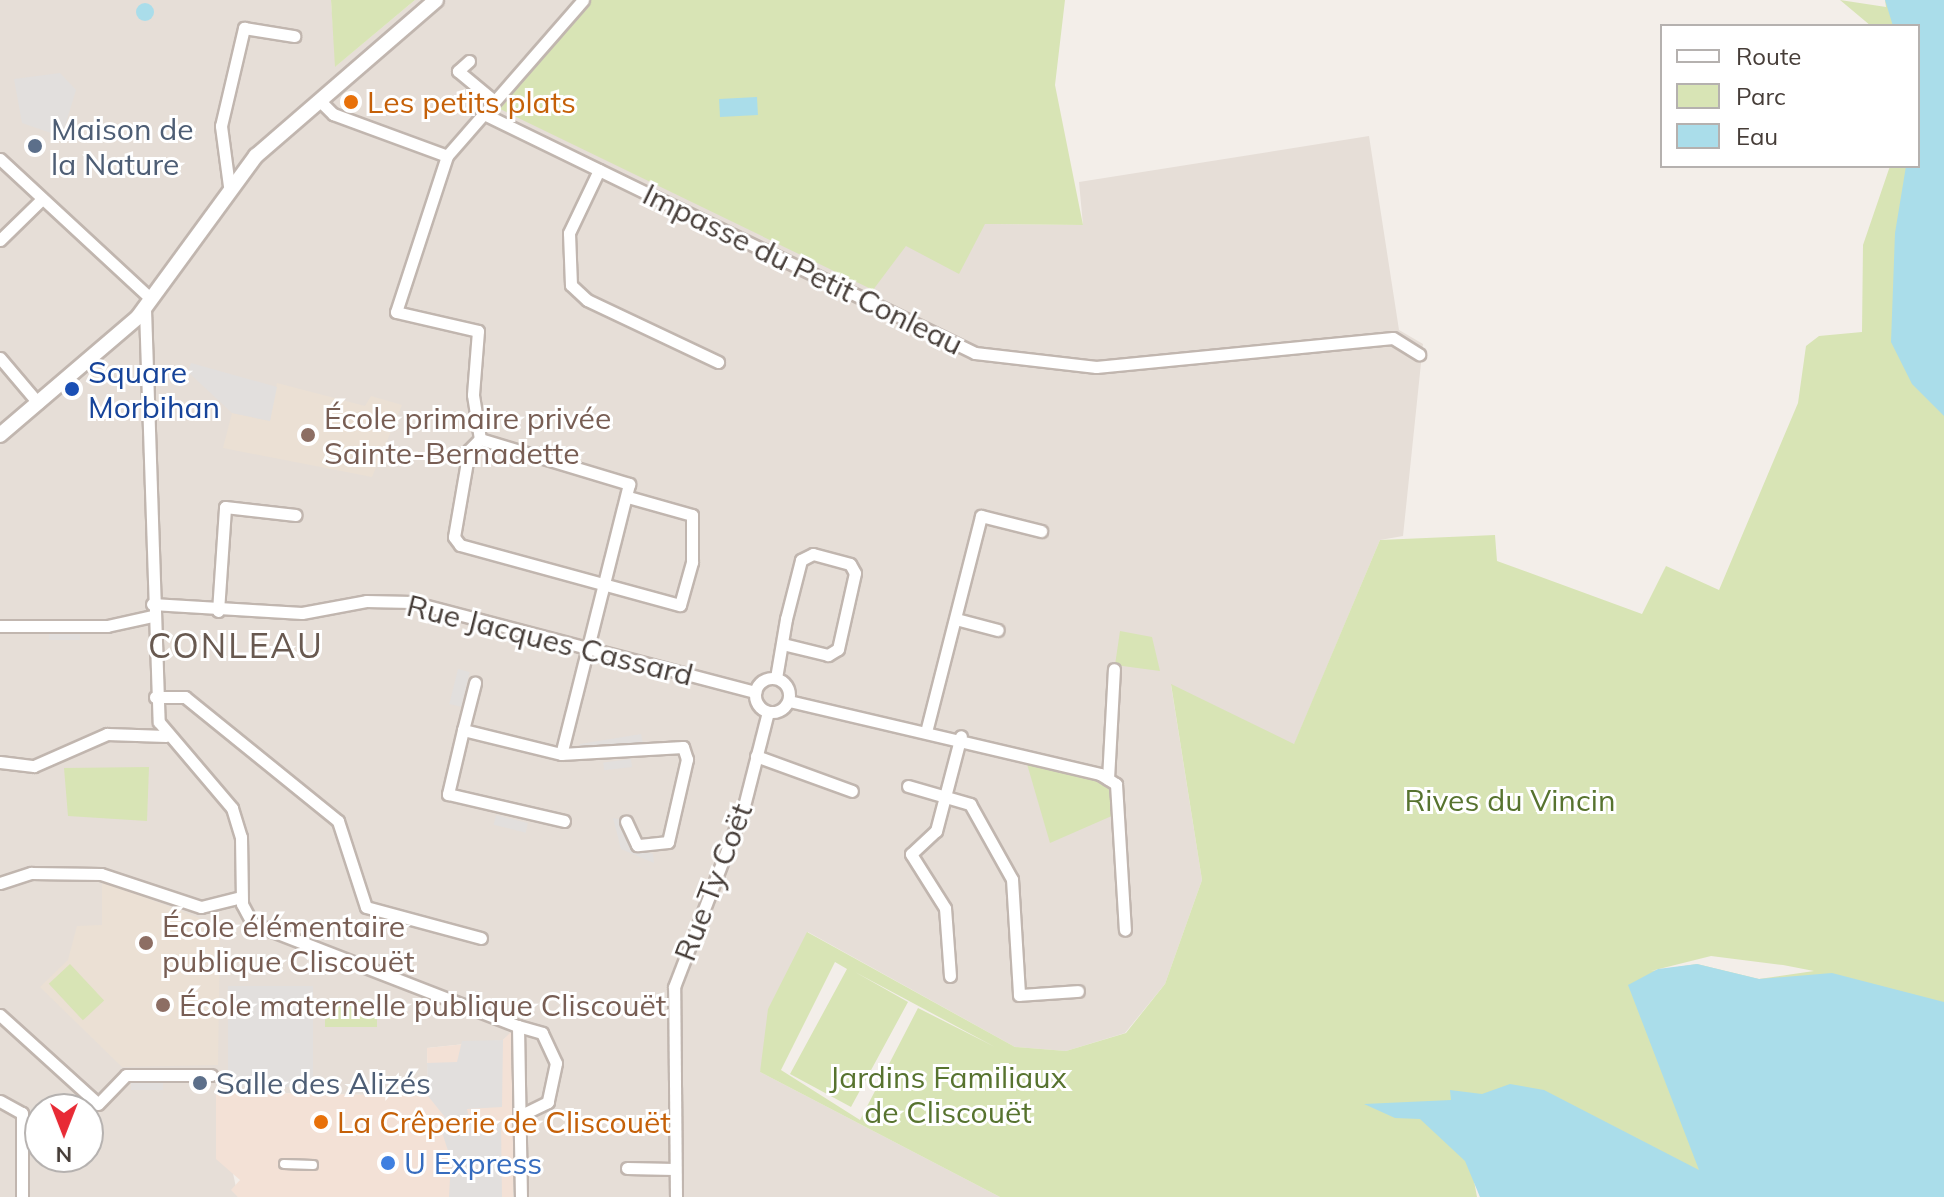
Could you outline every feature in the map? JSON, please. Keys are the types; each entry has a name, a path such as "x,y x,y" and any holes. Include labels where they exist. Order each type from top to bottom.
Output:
{"street":[{"path":"0,435 148,304 229,186 319,100 436,0"},
{"path":"480,439 473,395 478,331 396,312 447,156 583,0"},
{"path":"229,186 221,126 244,28 294,36"},
{"path":"469,61 458,71 494,101"},
{"path":"319,100 333,114 447,156"},
{"name":"Impasse du Petit Conleau","path":"484,114 975,353 1096,367 1393,338 1419,354"},
{"path":"0,159 148,304 155,697 166,736 203,766 232,808 241,837 241,897 248,919 265,931 542,1033 556,1068 548,1102 521,1115"},
{"path":"599,170 569,233 571,285 587,300 718,362"},
{"path":"0,240 40,201"},
{"path":"0,358 38,403"},
{"path":"480,439 622,480 628,497 561,754"},
{"path":"480,439 469,450 455,540 602,588 682,601 692,515 628,497"},
{"path":"218,611 225,507 296,515"},
{"path":"927,728 981,516 1041,531"},
{"path":"783,644 828,655 838,649 855,573 850,564 813,554 801,560 783,644 776,678 755,692 768,712 789,701 927,728 1108,779 1116,784 1125,930"},
{"name":"Rue Jacques Cassard","path":"0,626 107,626 153,610 302,613 366,601 412,602 755,692"},
{"path":"956,619 998,630"},
{"path":"1108,779 1114,669"},
{"path":"776,678 787,686 789,701"},
{"path":"475,683 448,794 564,821"},
{"path":"155,697 185,697 338,821 366,907 481,938"},
{"name":"Rue Ty Coët","path":"676,1197 674,987 756,756 768,712"},
{"path":"463,730 561,754 683,747 687,759 668,842 637,845 626,821"},
{"path":"0,762 34,766 107,734 166,736"},
{"path":"950,976 945,908 911,854 936,831 961,736"},
{"path":"756,756 852,791"},
{"path":"908,786 970,804 1012,879 1019,995 1078,991"},
{"path":"0,883 31,873 101,874 201,907 241,897"},
{"path":"0,1015 98,1104 126,1075 211,1075"},
{"path":"518,1026 521,1197"},
{"path":"0,1101 22,1113 22,1197"},
{"path":"284,1164 313,1165"},
{"path":"627,1168 674,1169"}],"shaded area":[{"path":"0,0 331,0 336,66 415,0 588,0 500,109 906,246 984,224 1083,225 1079,182 1369,136 1399,330 1423,344 1403,536 1380,540 1294,745 1171,685 1202,880 1165,984 1125,1033 1066,1051 1015,1047 808,932 760,1072 1000,1197 513,1197 513,1031 503,1040 427,1048 428,1096 216,1092 238,1197 0,1197"},
{"path":"422,0 427,0 350,61"},
{"path":"60,73 76,90 64,129 51,133 22,123 14,79"},
{"path":"191,363 277,387 270,421 232,413 188,372"},
{"name":"École primaire privée Sainte-Bernadette","path":"277,383 365,406 371,396 402,405 372,477 223,448 232,413 270,421"},
{"path":"49,630 80,630 80,640 49,640"},
{"path":"458,669 470,672 461,707 449,704"},
{"path":"641,734 643,744 580,753 580,744"},
{"path":"631,759 632,767 604,770 603,762"},
{"path":"496,815 528,823 526,833 494,825"},
{"path":"613,818 622,820 629,844 653,854 654,863 621,849"},
{"path":"102,881 220,926 218,1065 122,1067 40,987 68,960 77,926 102,925"},
{"path":"228,986 313,986 313,1087 228,1087"},
{"path":"513,1030 513,1197 238,1197 231,1190 240,1180 216,1159 216,1092 428,1096 427,1048 503,1040"},
{"path":"503,1040 502,1107 467,1109 470,1122 501,1121 502,1197 449,1197 451,1160 440,1126 448,1121 428,1096 427,1063 457,1062 462,1041"},
{"path":"131,1080 163,1080 163,1090 131,1090"}],"green space":[{"path":"331,0 415,0 335,67"},
{"path":"588,0 1065,0 1055,85 1083,225 985,224 959,274 906,246 873,290 500,109"},
{"name":"Rives du Vincin","path":"1840,0 1886,7 1885,0 1944,22 1944,1178 1912,1197 1480,1197 1472,1170 1477,1197 1000,1197 760,1072 768,1009 807,932 1015,1047 1066,1051 1126,1033 1165,984 1202,880 1171,684 1294,744 1380,540 1495,535 1497,561 1642,614 1666,566 1719,590 1798,403 1806,346 1819,336 1862,332 1863,245 1889,168 1920,168 1920,24 1869,24","holes":["1711,956 1814,971 1759,979 1697,964 1651,971","835,962 847,969 790,1074 851,1107 908,1002 855,972 995,1047 918,1008 860,1120 781,1070"]},
{"path":"1120,631 1152,637 1160,671 1115,665"},
{"path":"1027,764 1107,781 1114,815 1050,843"},
{"path":"149,767 147,821 68,816 64,768"},
{"path":"70,964 104,1001 83,1020 49,984"},
{"path":"325,1001 377,1001 377,1027 325,1027"}],"water":[{"path":"1885,0 1944,0 1944,416 1912,384 1891,342 1895,233 1906,168 1920,168 1920,24 1892,24"},
{"path":"145,3 154,12 145,21 136,12"},
{"path":"757,97 758,115 720,117 719,99"},
{"path":"1697,964 1759,979 1832,973 1944,1002 1944,1197 1480,1197 1465,1161 1420,1119 1395,1118 1364,1104 1451,1100 1450,1090 1482,1094 1510,1084 1544,1090 1699,1170 1628,985 1658,969"}],"place":[{"name":"Les petits plats","path":"351,102"},
{"name":"Maison de la Nature","path":"35,146"},
{"name":"Square Morbihan","path":"72,389"},
{"name":"École primaire privée Sainte-Bernadette","path":"308,435"},
{"name":"École élémentaire publique Cliscouët","path":"146,943"},
{"name":"École maternelle publique Cliscouët","path":"163,1005"},
{"name":"Salle des Alizés","path":"200,1083"},
{"name":"La Crêperie de Cliscouët","path":"321,1122"},
{"name":"U Express","path":"388,1163"}],"district":[{"name":"CONLEAU","path":"236,646"}],"park label":[{"name":"Jardins Familiaux de Cliscouët","path":"948,1094"}]}
